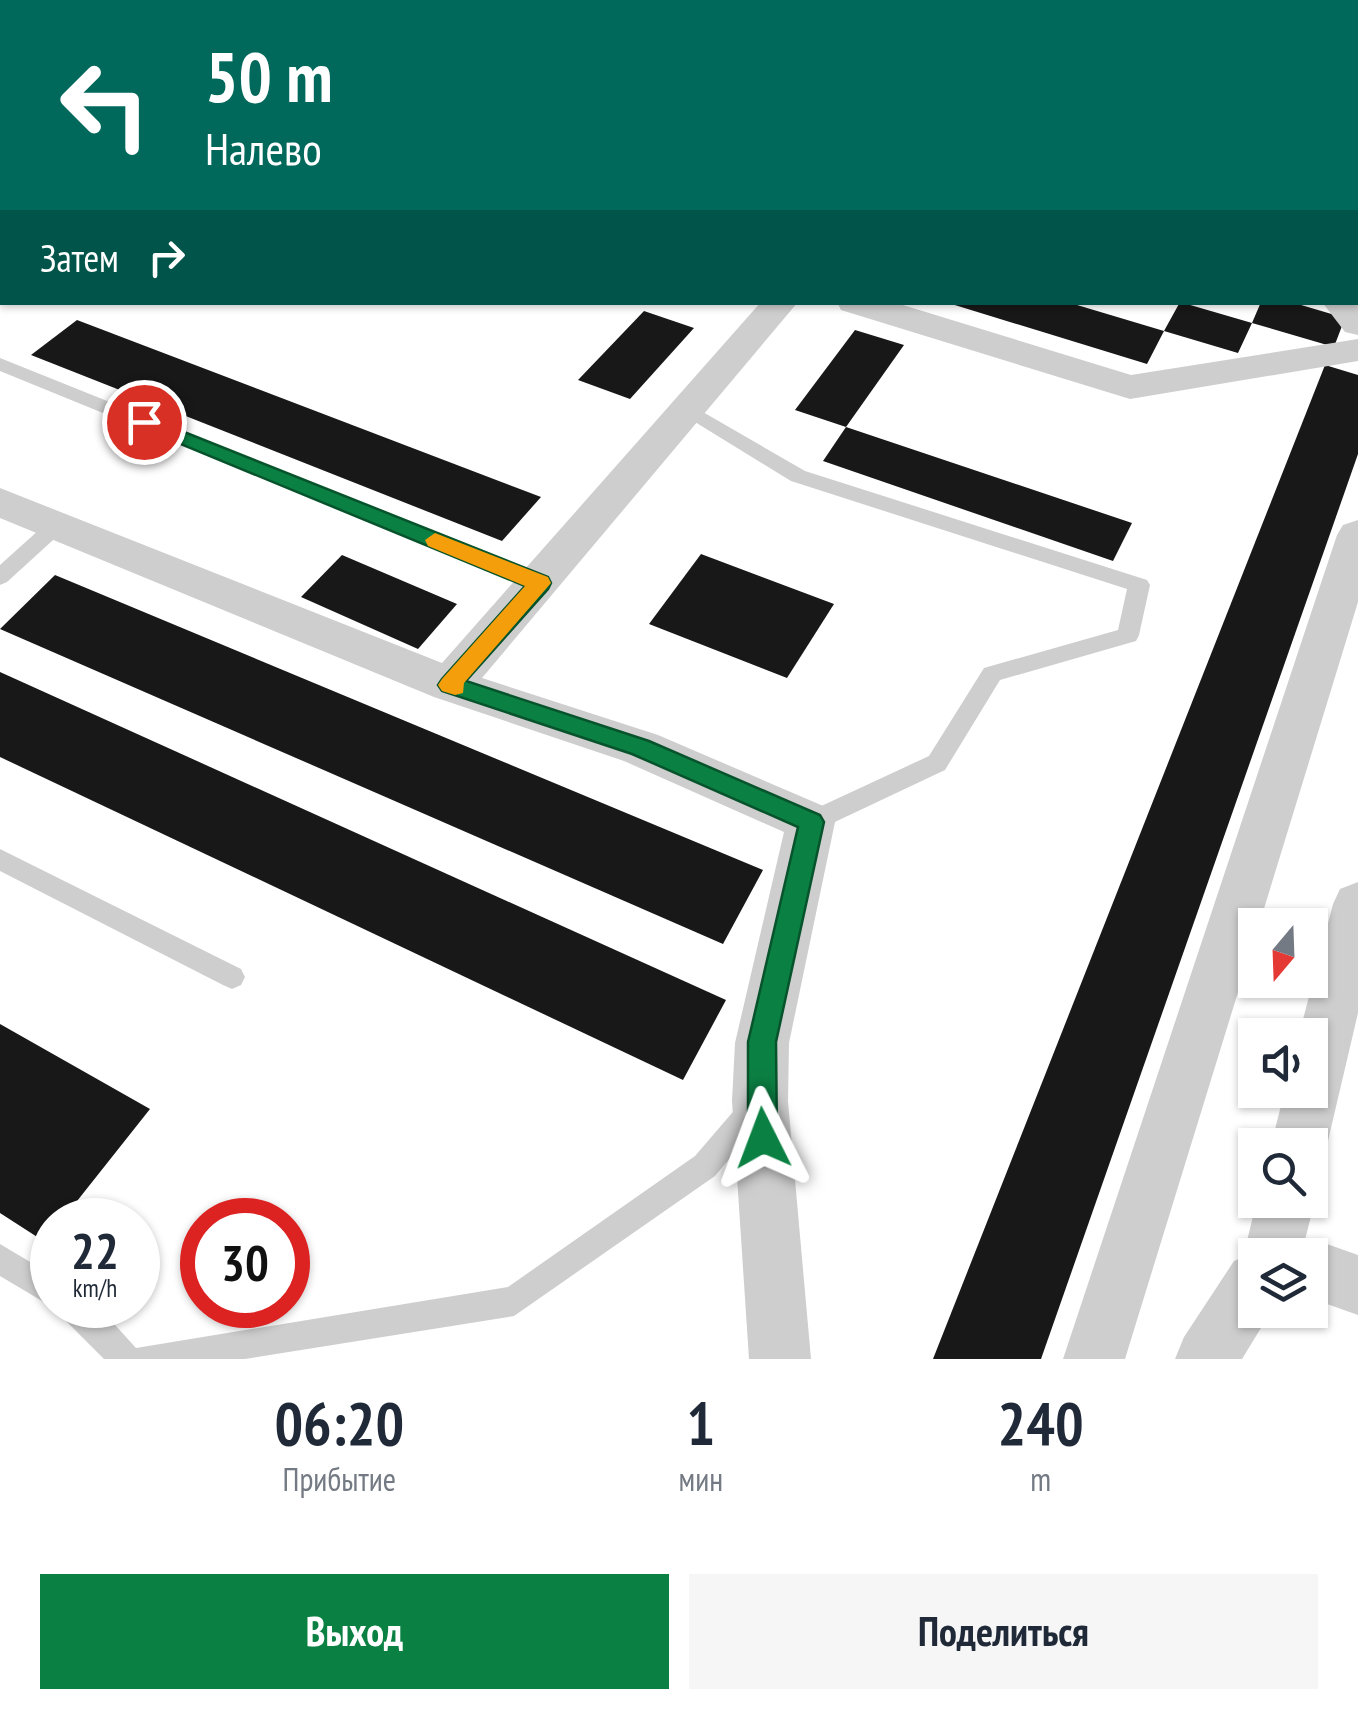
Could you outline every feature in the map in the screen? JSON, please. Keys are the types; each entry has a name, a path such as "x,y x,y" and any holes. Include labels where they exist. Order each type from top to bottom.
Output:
{"street":[{"path":"450,685 778,305"},
{"path":"864,305 1130,387 1358,350"},
{"path":"1341,305 1358,324"},
{"path":"0,502 450,685 641,748 812,822 762,1042 760,1100 780,1359"},
{"path":"1094,1359 1358,534"},
{"path":"1303,1128 1358,904"},
{"path":"1328,1275 1358,1286"},
{"path":"1206,1359 1238,1309"}],"lane":[{"path":"0,364 540,583"},
{"path":"688,410 798,476 1140,586 1128,635 992,674 937,763 812,822"},
{"path":"0,576 57,525"},
{"path":"0,859 232,977"},
{"path":"147,1359 514,1301 705,1166 760,1100"},
{"path":"0,1259 30,1278"},
{"path":"95,1328 125,1359"}],"building":[{"path":"955,305 1077,305 1164,331 1147,364"},
{"path":"1178,305 1252,323 1238,353 1164,331"},
{"path":"1260,305 1301,305 1345,318 1334,347 1252,323"},
{"path":"644,311 694,328 630,399 578,380"},
{"path":"77,320 541,497 502,541 31,355"},
{"path":"855,330 904,345 846,427 795,410"},
{"path":"1325,365 1358,375 1358,454 1041,1359 933,1359"},
{"path":"846,427 1132,523 1113,561 823,461"},
{"path":"701,554 834,604 787,678 649,624"},
{"path":"342,555 457,604 418,649 301,597"},
{"path":"55,575 763,870 723,944 0,629"},
{"path":"0,672 726,1000 683,1080 0,757"},
{"path":"0,1024 150,1109 79,1198 30,1198 30,1232 0,1213"}],"slow traffic":[{"path":"435,540 540,583 450,685 455,686"}],"route":[{"path":"144,422 540,583 450,685 641,748 812,822 762,1042 763,1138"}]}
